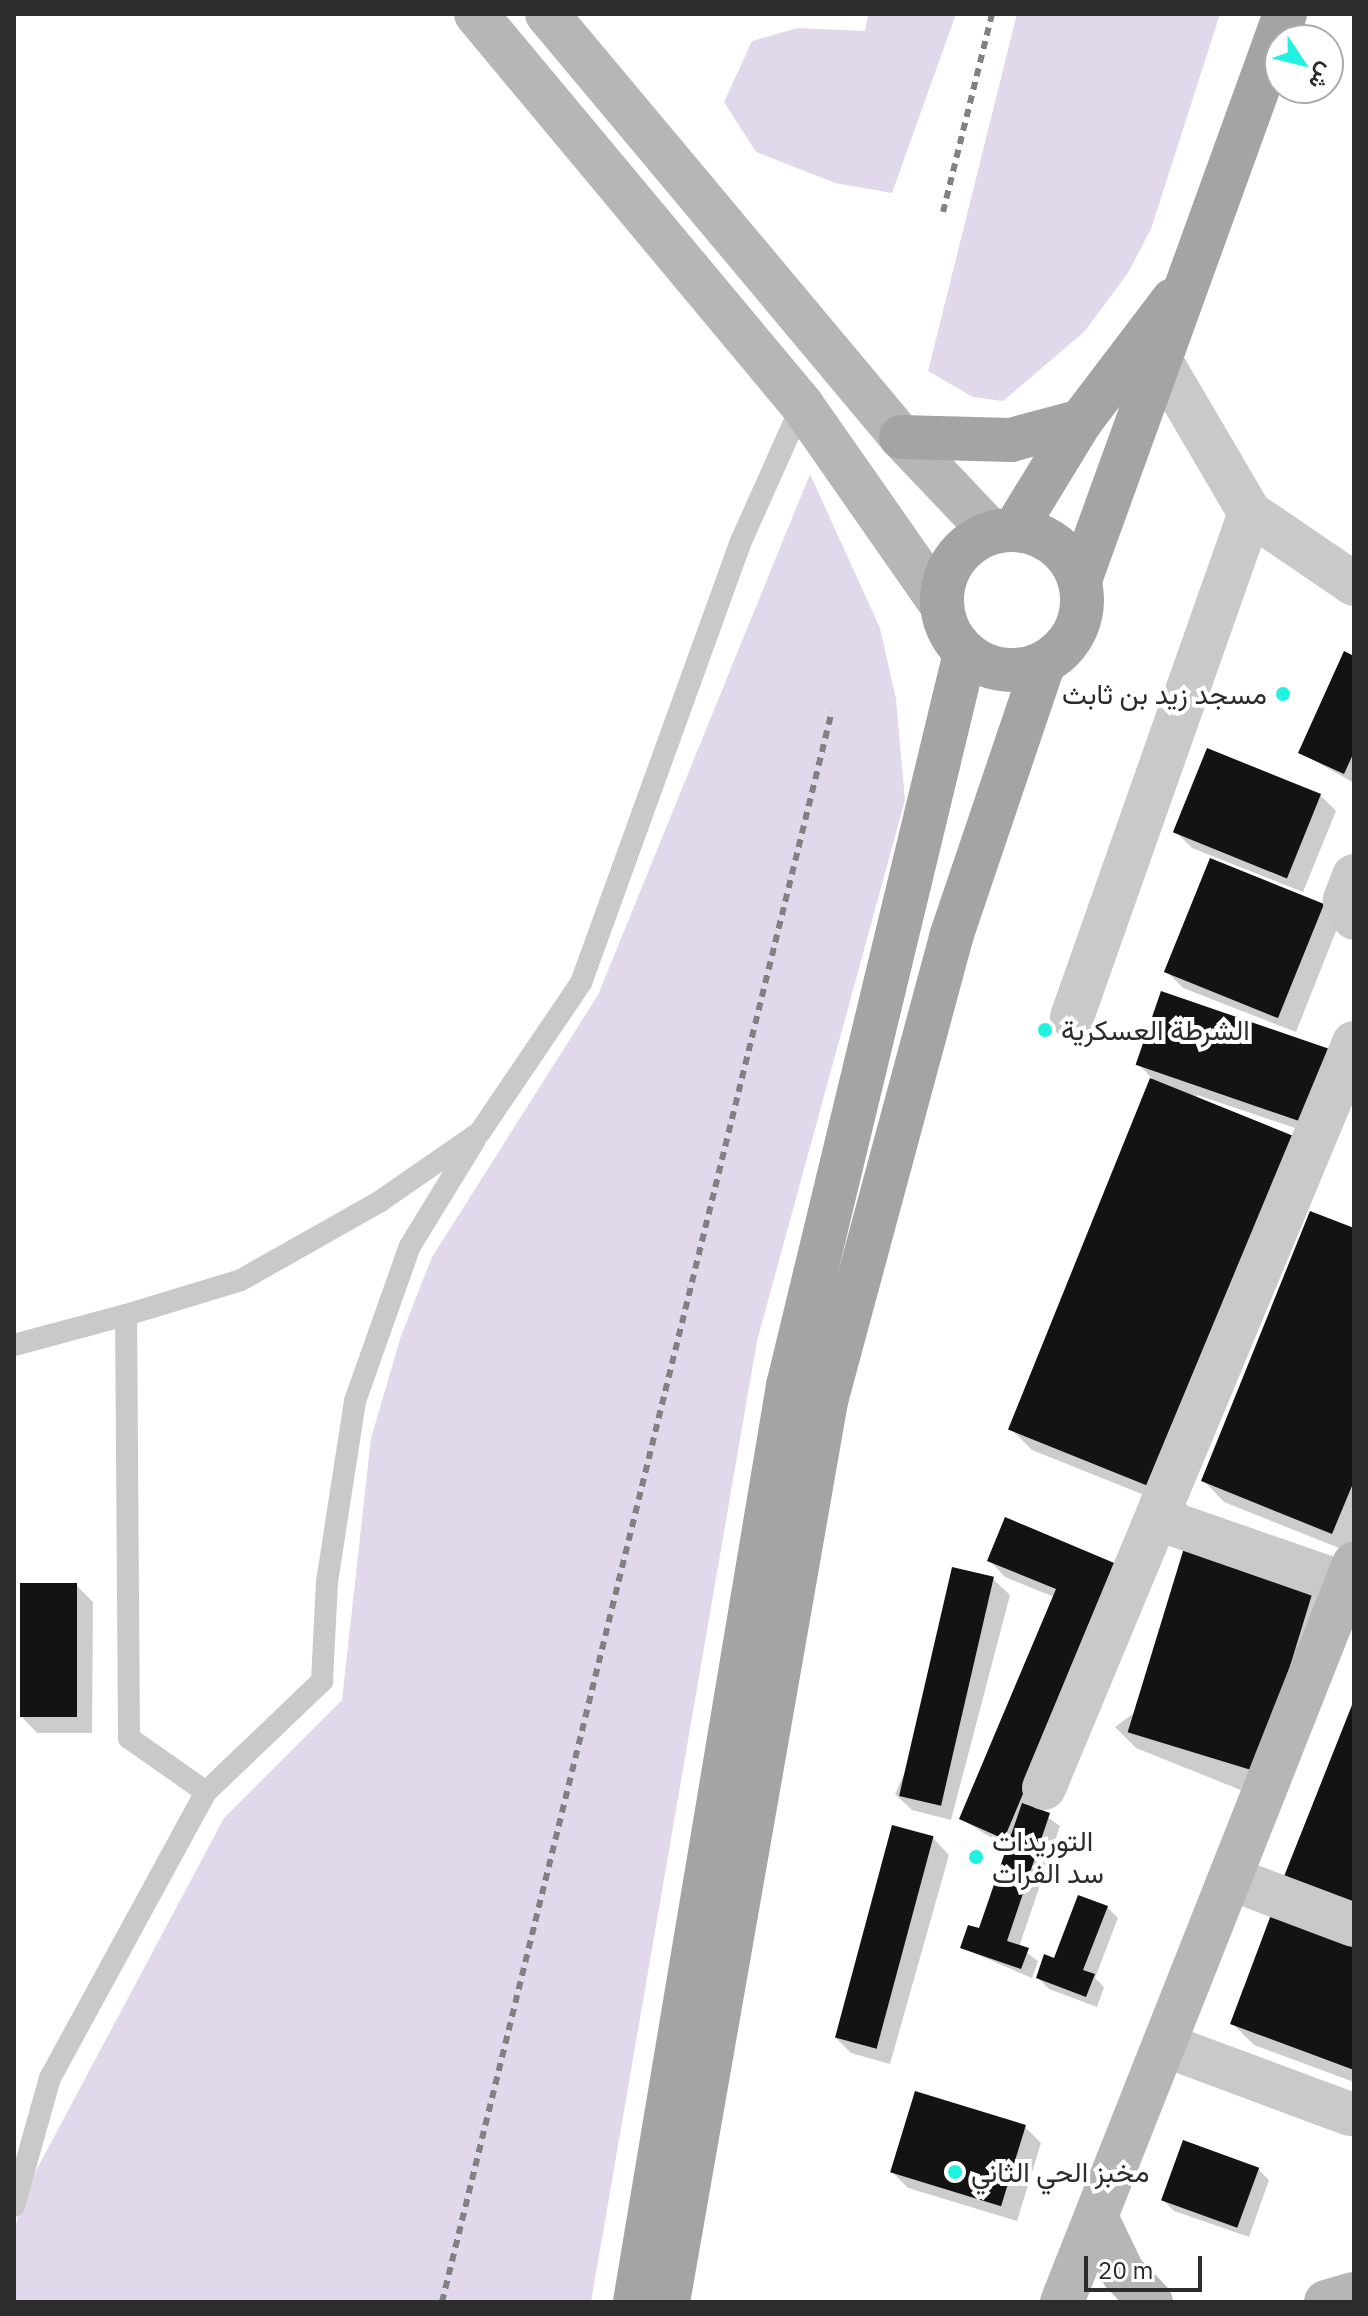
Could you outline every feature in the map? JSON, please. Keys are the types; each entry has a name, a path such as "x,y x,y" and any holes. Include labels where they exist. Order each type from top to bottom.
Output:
{"main road":[{"path":"476,14 802,405 942,606 965,653 788,1386 635,2302"},
{"path":"547,14 901,437 1003,530 1056,544 1080,580"},
{"path":"668,2302 826,1401 951,937 1044,663 1077,627 1080,580 1163,365 1285,14"},
{"path":"942,606 953,560 1003,530 1196,270"},
{"path":"852,475 901,437 1011,440 1081,421"},
{"path":"965,653 1003,670 1044,663"},
{"path":"1062,2302 1099,2223 1351,1578"},
{"path":"1099,2223 1123,2273 1151,2302"},
{"path":"1326,2302 1354,2294"}],"street":[{"path":"1163,365 1250,513 1354,584"},
{"path":"1072,1017 1250,513"},
{"path":"1354,876 1345,900 1354,918"},
{"path":"1044,1788 1354,1043"},
{"path":"1161,1506 1173,1524 1351,1578"},
{"path":"1232,1879 1354,1925"},
{"path":"1167,2046 1350,2114"}],"lane":[{"path":"14,2206 50,2078 206,1792 322,1681 327,1582 355,1401 410,1246 480,1132 581,983 742,539 802,405"},
{"path":"14,1345 241,1280 379,1202 480,1132"},
{"path":"126,1315 129,1738 206,1792"}],"shaded area":[{"path":"868,14 956,14 892,193 835,183 756,152 724,102 752,41 798,28 865,31"},
{"path":"1017,14 1220,14 1151,229 1128,273 1084,332 1003,401 973,397 928,371"},
{"path":"810,474 880,628 896,699 905,800 757,1341 591,2302 14,2302 14,2232 23,2195 224,1818 342,1700 371,1438 401,1336 432,1257 598,995"}],"building":[{"path":"1344,651 1354,656 1354,752 1344,774 1298,753"},
{"path":"1207,748 1321,794 1287,878 1173,832"},
{"path":"1210,858 1324,904 1278,1018 1164,972"},
{"path":"1161,991 1337,1052 1311,1125 1136,1065"},
{"path":"1150,1078 1298,1138 1156,1489 1008,1429"},
{"path":"1310,1211 1354,1228 1354,1481 1332,1534 1201,1481"},
{"path":"1005,1517 1119,1565 1004,1839 959,1819 1056,1589 987,1561"},
{"path":"1187,1538 1317,1578 1258,1772 1128,1732"},
{"path":"952,1567 994,1577 941,1806 899,1796"},
{"path":"20,1583 77,1583 77,1717 20,1717"},
{"path":"1354,1700 1354,1918 1279,1889"},
{"path":"1022,1803 1050,1813 1007,1941 1029,1948 1021,1969 960,1948 968,1925 979,1928"},
{"path":"892,1825 934,1836 877,2049 835,2038"},
{"path":"1078,1895 1108,1906 1083,1970 1095,1974 1086,1997 1036,1978 1044,1954 1054,1958"},
{"path":"1274,1907 1354,1937 1354,2070 1230,2024"},
{"path":"915,2091 1026,2125 1001,2206 890,2172"},
{"path":"1183,2140 1259,2168 1237,2228 1161,2200"}],"railway":[{"path":"943,212 992,14"},
{"path":"442,2302 832,711"}],"place":[{"name":"مسجد زيد بن ثابث","path":"1283,694"},
{"name":"الشرطة العسكرية","path":"1045,1030"},
{"name":"التوريدات سد الفرات","path":"976,1857"},
{"name":"مخبز الحي الثاني","path":"955,2172"}]}
